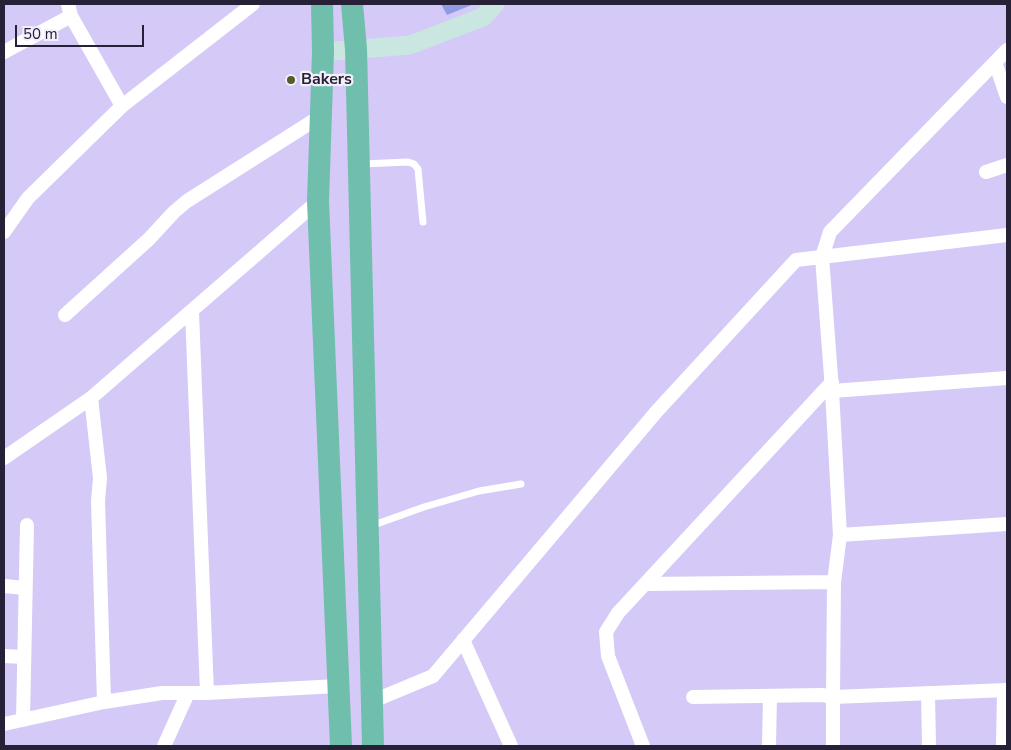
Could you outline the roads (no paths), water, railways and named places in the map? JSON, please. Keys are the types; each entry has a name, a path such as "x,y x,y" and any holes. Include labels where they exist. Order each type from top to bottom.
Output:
{"highway":[{"path":"322,4 323,52 318,202 341,746"},
{"path":"352,4 356,49 373,746"}],"main road":[{"path":"323,52 410,45 483,17 495,4"}],"street":[{"path":"4,232 28,198 122,106 253,4"},
{"path":"4,52 70,10 122,106"},
{"path":"833,746 834,582 840,535 832,387 822,257 830,232 1007,50"},
{"path":"995,62 1007,97"},
{"path":"65,315 149,239 187,201 321,116"},
{"path":"986,172 1007,165"},
{"path":"4,458 91,398 318,202"},
{"path":"373,701 433,676 657,411 796,260 1007,235"},
{"path":"192,312 208,693"},
{"path":"643,746 608,656 606,632 618,613 832,387 1007,378"},
{"path":"91,398 100,478 98,501 104,702"},
{"path":"840,535 1007,524"},
{"path":"23,720 27,525"},
{"path":"646,584 834,582"},
{"path":"4,586 25,588"},
{"path":"463,640 511,746"},
{"path":"4,656 24,657"},
{"path":"4,724 104,702 162,694 338,686"},
{"path":"693,696 822,695 832,697 1006,690 1003,746"},
{"path":"164,746 188,693"},
{"path":"928,693 929,746"},
{"path":"769,746 770,696"}],"lane":[{"path":"359,164 408,162 414,164 418,169 424,222"},
{"path":"368,527 424,507 479,491 521,484"}],"place":[{"name":"Bakers","path":"291,80"}]}
